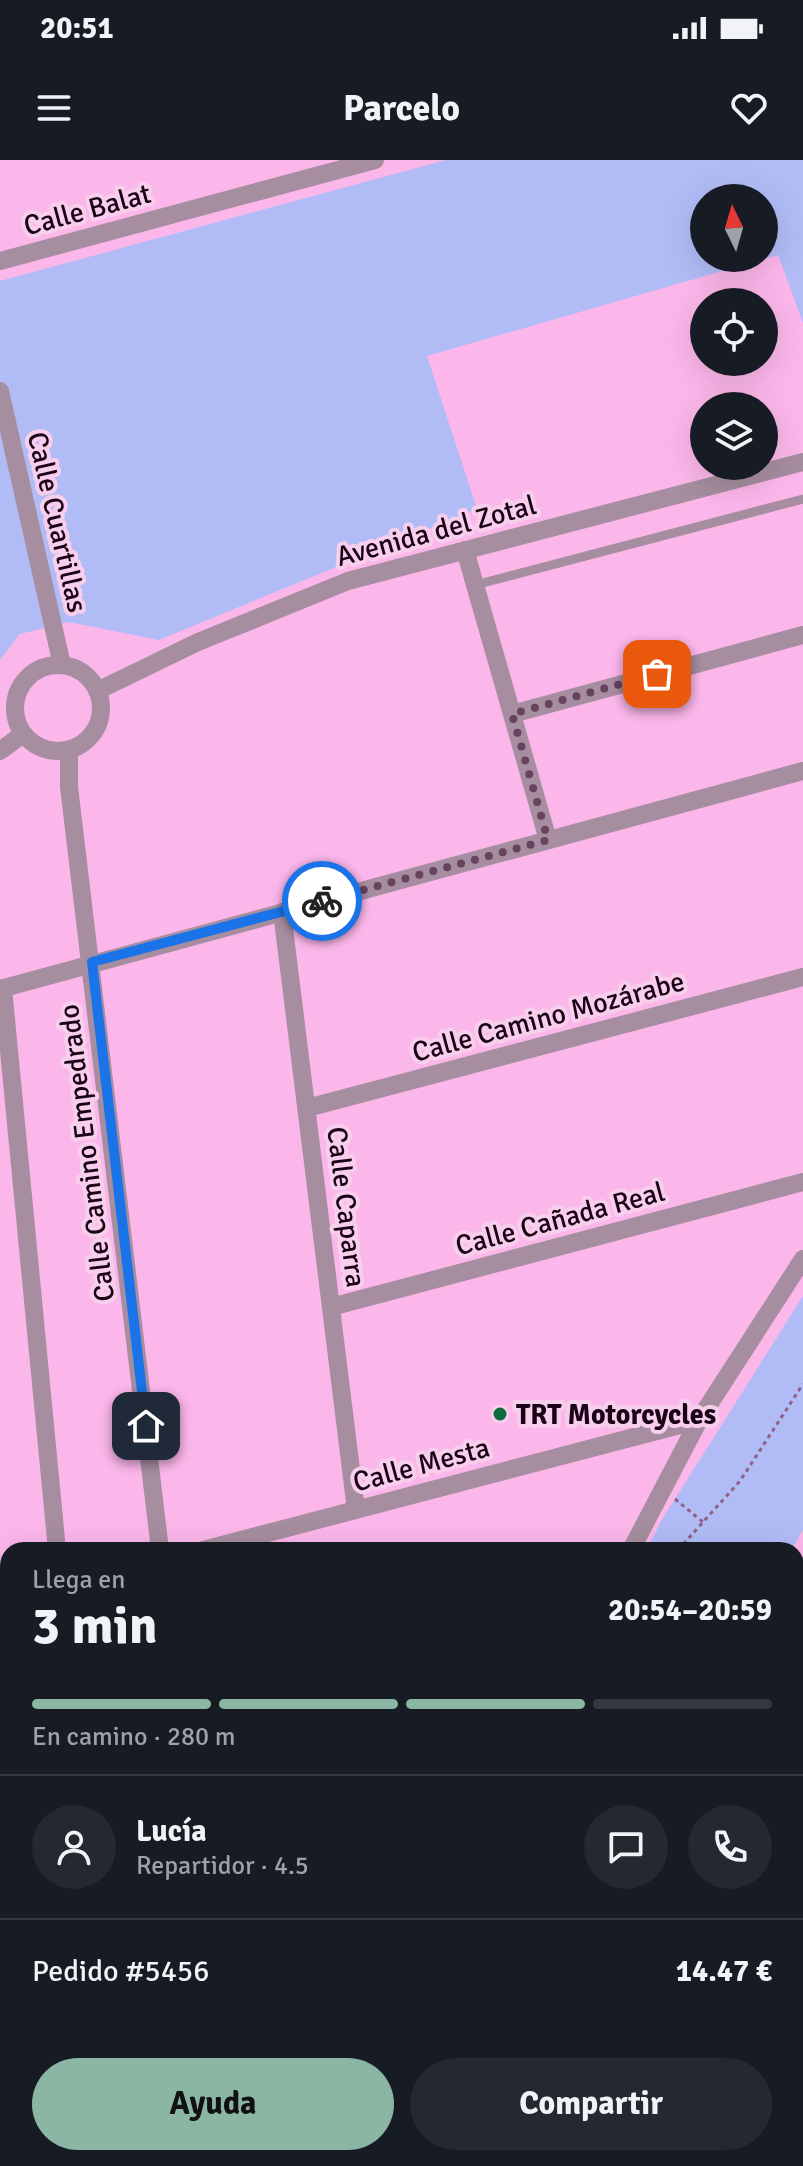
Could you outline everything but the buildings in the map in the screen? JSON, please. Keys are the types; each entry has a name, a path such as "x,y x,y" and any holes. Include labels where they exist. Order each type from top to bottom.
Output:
{"street":[{"name":"Calle Balat","path":"0,261 375,160"},
{"name":"Calle Cuartillas","path":"0,391 62,665"},
{"name":"Avenida del Zotal","path":"97,691 198,642 348,581 803,462"},
{"path":"465,550 548,840"},
{"path":"512,714 803,635"},
{"path":"62,665 81,671 97,691 101,715 97,726 89,739 69,750 46,750 34,745 16,721 14,706 19,688 28,676 41,668 62,665"},
{"path":"0,751 23,734"},
{"name":"Calle Camino Empedrado","path":"69,750 69,787 159,1542"},
{"path":"56,1542 1,988 803,771"},
{"name":"Calle Caparra","path":"282,912 356,1510"},
{"name":"Calle Camino Mozárabe","path":"307,1108 803,977"},
{"name":"Calle Cañada Real","path":"331,1307 803,1182"},
{"path":"635,1542 699,1420 803,1259"},
{"name":"Calle Mesta","path":"234,1542 699,1420"}],"lane":[{"path":"475,585 803,499"}],"path":[{"path":"685,1542 740,1481 803,1384"},
{"path":"663,1488 703,1522"}],"shaded area":[{"path":"446,160 803,160 803,323 778,255 778,184 690,184 690,272 719,272 427,356 477,509 159,640 68,622 20,634 0,660 0,281"},
{"path":"803,1296 803,1530 796,1542 651,1542 661,1521"}],"way so far":[{"path":"322,901 548,840 512,714 657,674"}],"place":[{"name":"TRT Motorcycles","path":"500,1414"}],"route":[{"path":"146,1426 92,962 322,901"}]}
